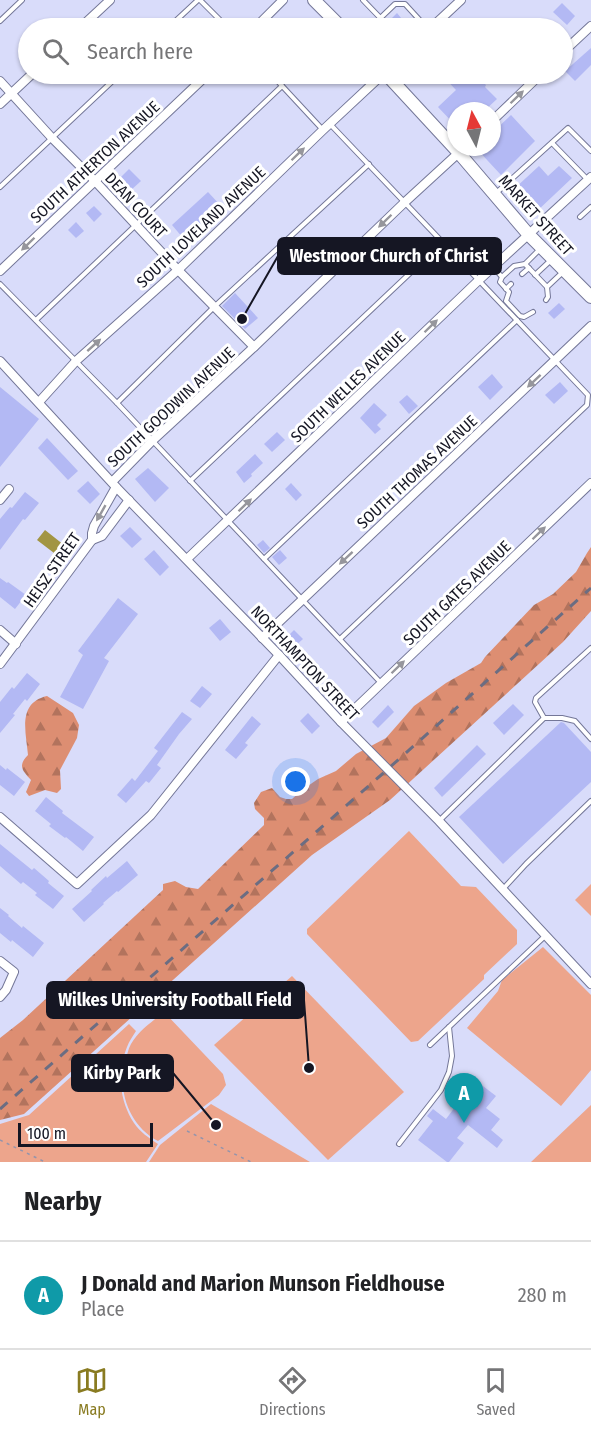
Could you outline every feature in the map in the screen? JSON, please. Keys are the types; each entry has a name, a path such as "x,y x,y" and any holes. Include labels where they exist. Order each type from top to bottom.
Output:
{"main road":[{"path":"314,0 332,18"},
{"name":"MARKET STREET","path":"394,84 447,135"},
{"name":"MARKET STREET","path":"466,156 495,195 529,235 591,297"}],"street":[{"path":"91,18 110,0"},
{"path":"265,18 283,0"},
{"path":"440,18 461,0"},
{"path":"573,43 591,26"},
{"name":"DEAN COURT","path":"0,81 254,347"},
{"path":"0,104 21,84"},
{"name":"SOUTH ATHERTON AVENUE","path":"0,271 197,84"},
{"name":"SOUTH LOVELAND AVENUE","path":"39,402 76,361 178,270 373,84"},
{"path":"501,113 531,84"},
{"name":"SOUTH GOODWIN AVENUE","path":"114,485 152,441 455,156"},
{"name":"SOUTH WELLES AVENUE","path":"187,560 479,280 590,178"},
{"name":"SOUTH THOMAS AVENUE","path":"262,638 591,326"},
{"name":"NORTHAMPTON STREET","path":"0,361 114,485 439,821 591,984"},
{"name":"SOUTH GATES AVENUE","path":"341,722 591,483"},
{"name":"HEISZ STREET","path":"0,664 92,540 93,526 114,485"},
{"path":"0,500 9,489"},
{"path":"92,540 102,536 129,500"},
{"path":"0,630 16,644"},
{"path":"0,817 77,884 151,815 279,655"},
{"path":"0,961 14,972 6,990 0,997"}],"lane":[{"path":"0,21 22,0"},
{"path":"179,18 199,0 218,18"},
{"path":"363,0 380,18 395,4 405,4 419,18"},
{"path":"0,187 109,84"},
{"path":"36,320 282,86 323,130"},
{"path":"330,124 588,395 589,407 340,639"},
{"path":"495,195 568,128 591,151"},
{"path":"552,143 590,178"},
{"path":"117,403 214,307 369,164"},
{"path":"580,217 591,207"},
{"path":"190,481 443,242"},
{"path":"522,274 542,248"},
{"path":"535,275 552,258"},
{"path":"533,312 528,316 520,316 506,301 509,292 500,282 502,277 514,266 527,266 547,287 546,300"},
{"path":"493,268 502,277"},
{"path":"547,287 565,271"},
{"path":"0,284 117,403 382,683"},
{"path":"506,289 511,285"},
{"path":"264,559 517,320"},
{"path":"544,718 535,702 536,698 591,648"},
{"path":"439,821 544,718 574,721 591,739"},
{"path":"503,889 591,801"},
{"path":"430,1045 545,935"},
{"path":"399,1143 441,1090 449,1072 452,1056 448,1026"}],"path":[{"path":"187,1131 251,1162"},
{"path":"0,1140 45,1162"}],"shaded area":[{"path":"45,530 64,545 55,556 37,540"},
{"path":"409,831 461,886 476,887 517,930 517,944 484,975 484,979 418,1041 411,1042 307,934 307,929"},
{"path":"591,884 591,916 575,900"},
{"path":"543,947 591,995 591,1070 561,1106 467,1028 498,991 502,980"},
{"path":"292,976 404,1092 328,1160 214,1045"},
{"path":"164,1012 223,1074 226,1085 219,1095 158,1141 148,1135 133,1117 125,1096 123,1073 128,1050 134,1039"},
{"path":"129,1024 136,1031 124,1056 121,1086 125,1105 134,1123 158,1144 146,1162 0,1162 0,1124 29,1115"},
{"path":"211,1104 310,1162 149,1162 160,1145"},
{"path":"591,1105 591,1162 531,1162"}],"green space":[{"path":"591,547 591,611 563,642 390,800 312,855 24,1114 0,1120 0,1038 23,1020 163,890 163,884 175,881 186,887 198,889 264,825 264,818 255,809 254,803 261,792 272,788 280,797 292,799 318,779 336,771 356,754 386,738 414,706 446,683 481,663 534,605 553,594 576,572"},
{"path":"47,696 73,713 79,725 77,738 60,770 61,789 57,793 45,790 29,796 26,792 31,780 22,765 28,755 25,728 27,712 37,700"}],"building":[{"path":"562,3 575,16 573,18 559,18 553,12"},
{"path":"397,13 401,18 392,18"},
{"path":"591,48 591,65 575,81 573,64"},
{"path":"450,84 485,84 485,87 497,99 494,102 447,102 447,116 438,107 456,90"},
{"path":"511,115 535,141 501,175 483,156 501,156 501,124"},
{"path":"539,166 548,176 559,166 572,178 536,212 514,189"},
{"path":"129,169 141,181 130,191 119,179"},
{"path":"208,192 220,205 183,238 172,225"},
{"path":"94,206 102,214 94,222 86,213"},
{"path":"76,222 84,231 76,238 68,230"},
{"path":"235,293 258,318 245,329 222,306"},
{"path":"559,303 565,309 554,319 548,313"},
{"path":"492,374 503,387 490,400 478,387"},
{"path":"560,382 568,391 554,404 545,395"},
{"path":"0,387 39,419 0,467"},
{"path":"407,395 418,406 409,414 399,402"},
{"path":"374,403 387,415 377,425 381,429 375,434 360,418"},
{"path":"277,432 285,440 272,452 264,444"},
{"path":"47,438 78,471 68,480 38,448"},
{"path":"255,454 263,463 244,483 236,472"},
{"path":"148,468 169,488 155,502 135,479"},
{"path":"88,481 100,494 90,504 77,491"},
{"path":"291,483 302,495 296,501 285,489"},
{"path":"25,492 39,503 25,520 23,519 0,550 0,519"},
{"path":"130,527 142,539 132,548 120,536"},
{"path":"263,540 270,548 264,553 257,545"},
{"path":"154,550 169,567 160,576 144,559"},
{"path":"280,550 287,558 279,565 272,557"},
{"path":"0,578 26,595 15,609 0,597"},
{"path":"118,598 138,614 104,658 109,661 83,709 60,697 83,655 78,651"},
{"path":"220,619 231,632 220,641 209,628"},
{"path":"294,630 303,639 294,647 286,638"},
{"path":"27,673 40,684 27,701 25,699 0,733 0,702"},
{"path":"202,686 212,694 200,708 190,701"},
{"path":"513,704 524,715 504,735 493,723"},
{"path":"388,705 394,712 378,728 372,722"},
{"path":"182,712 192,719 157,765 161,768 149,783 146,781 126,803 117,795 132,778 135,781 158,751 154,748"},
{"path":"308,713 320,726 312,734 300,721"},
{"path":"252,716 261,724 245,743 248,745 236,759 225,750"},
{"path":"561,722 591,752 591,782 503,864 459,817"},
{"path":"477,745 486,754 442,797 434,788"},
{"path":"0,765 25,782 14,796 0,785"},
{"path":"46,797 63,811 62,813 94,837 83,851 49,826 51,824 35,811"},
{"path":"0,844 32,870 34,868 64,896 53,909 35,895 37,893 23,882 21,884 0,866"},
{"path":"127,861 138,875 103,903 84,922 72,909 106,876 107,878"},
{"path":"0,908 22,928 23,926 44,943 33,957 0,933"},
{"path":"479,1083 496,1096 486,1108 500,1119 491,1130 503,1140 497,1148 468,1125 457,1138 464,1143 447,1162 418,1140 433,1121 427,1116 433,1109 446,1119 455,1107 458,1109"}],"railway":[{"path":"0,1109 591,588"}],"place":[{"name":"Westmoor Church of Christ","path":"242,319"},
{"name":"Wilkes University Football Field","path":"309,1068"},
{"name":"J Donald and Marion Munson Fieldhouse","path":"464,1123"},
{"name":"Kirby Park","path":"216,1125"}]}
